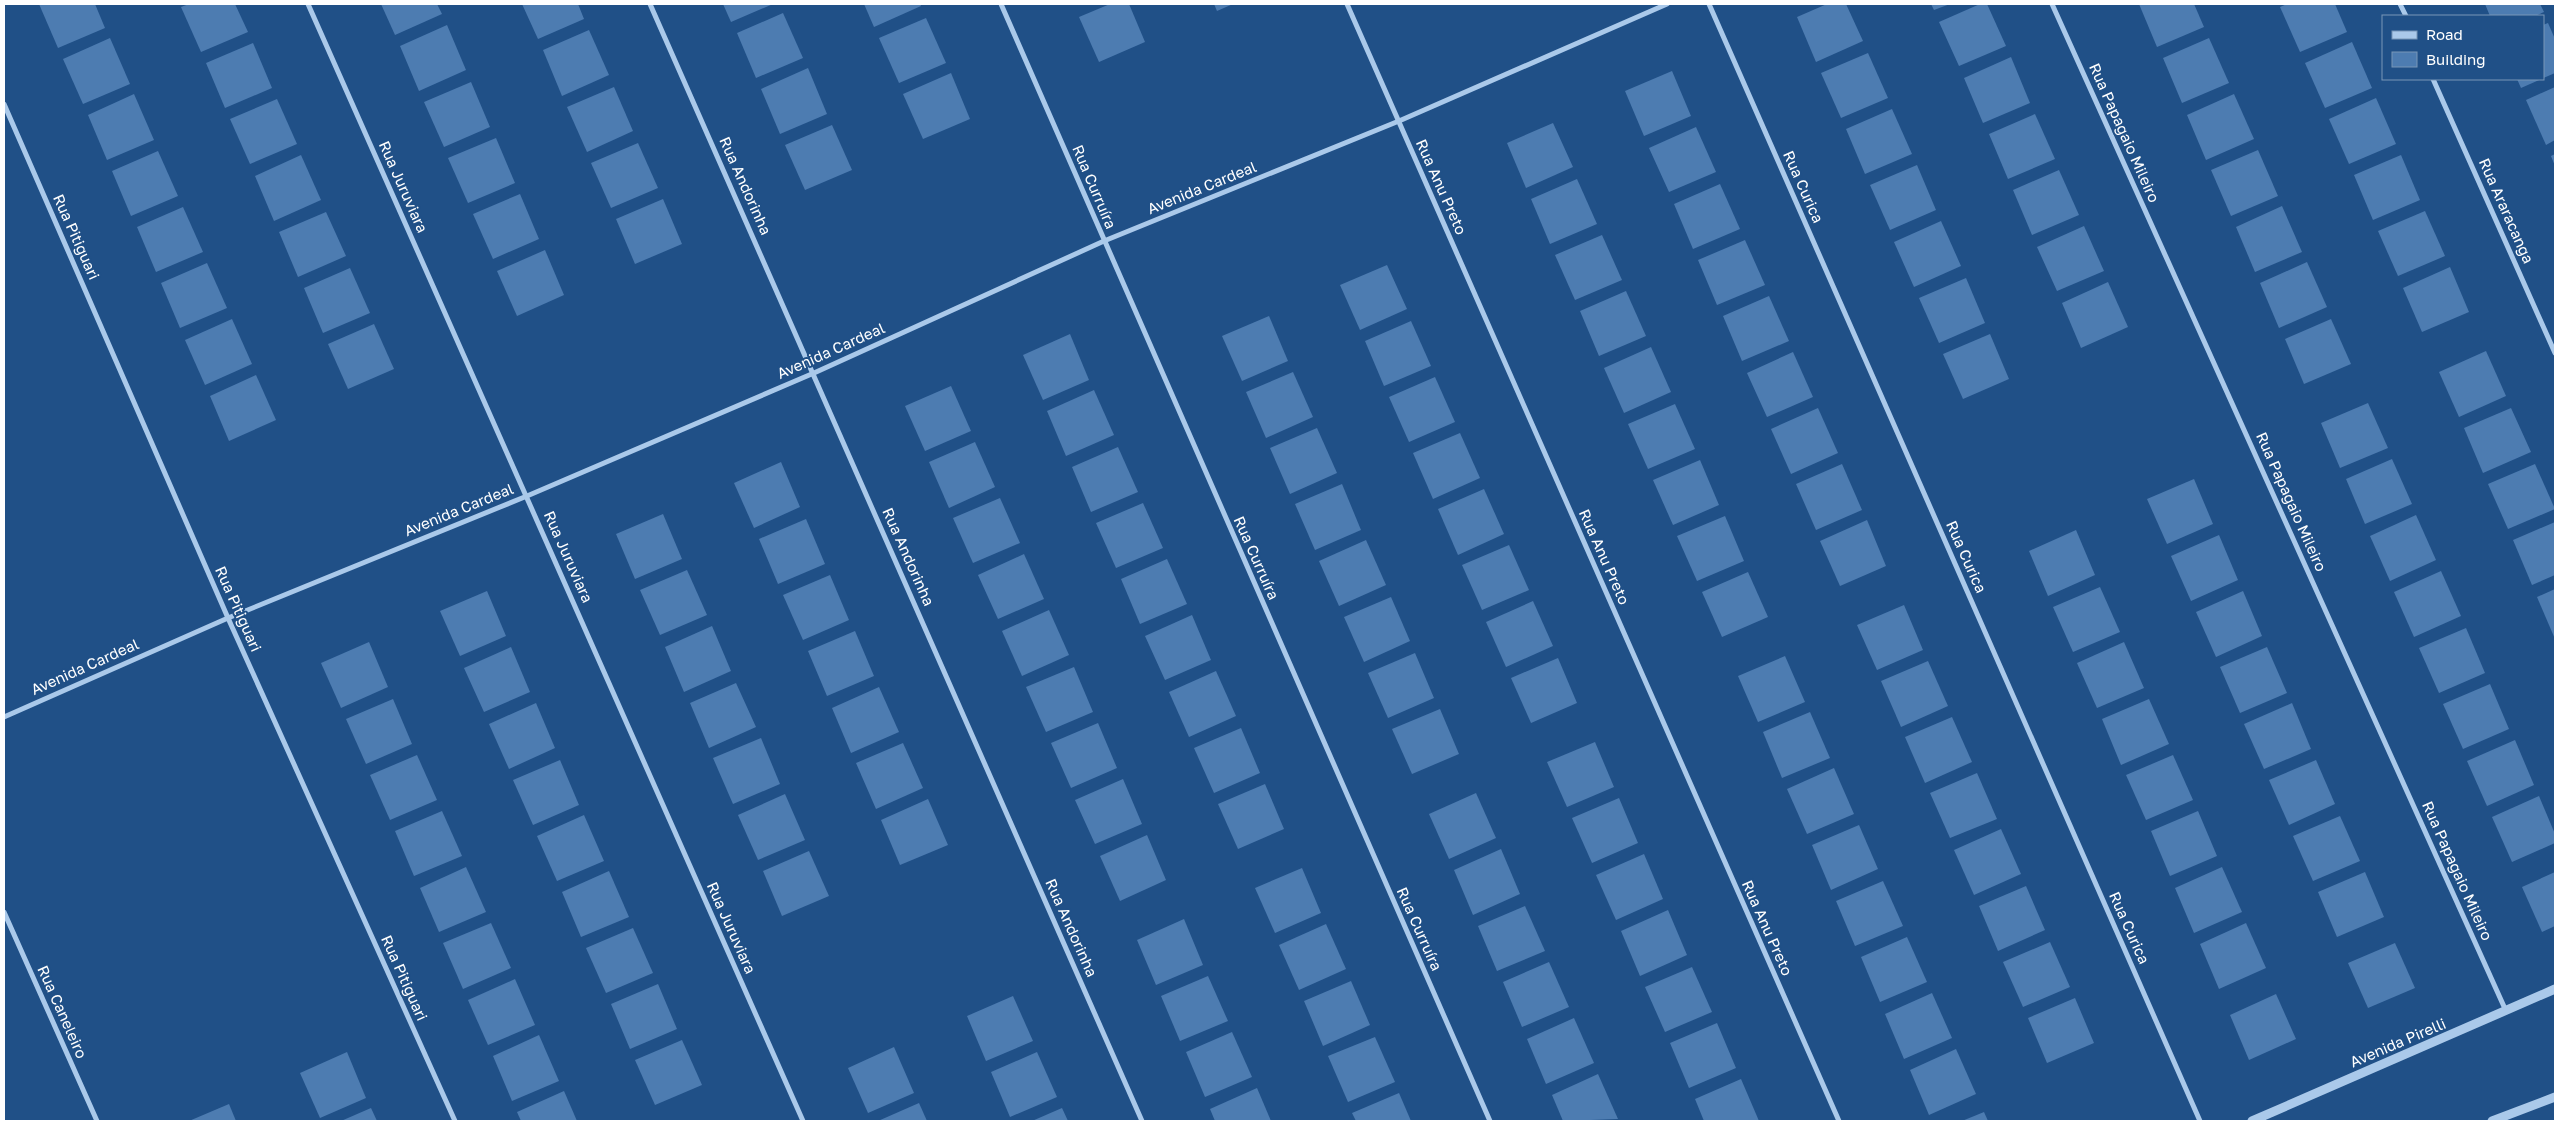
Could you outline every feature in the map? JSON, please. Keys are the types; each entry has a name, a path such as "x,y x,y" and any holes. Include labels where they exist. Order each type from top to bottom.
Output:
{"street":[{"name":"Rua Juruviara","path":"308,4 803,1121"},
{"name":"Rua Andorinha","path":"650,4 1142,1121"},
{"name":"Rua Curruíra","path":"1001,4 1490,1121"},
{"name":"Rua Anu Preto","path":"1347,4 1839,1121"},
{"name":"Avenida Cardeal","path":"4,717 228,618 527,496 814,373 1104,241 1398,121 1667,4"},
{"name":"Rua Curica","path":"1709,4 2200,1121"},
{"name":"Rua Papagaio Mileiro","path":"2052,4 2506,1011"},
{"name":"Rua Araracanga","path":"2433,80 2555,353"},
{"name":"Rua Pitiguari","path":"4,104 228,618 455,1121"},
{"name":"Rua Caneleiro","path":"4,912 97,1121"},
{"name":"Avenida Pirelli","path":"2252,1121 2555,989"},
{"path":"2492,1121 2555,1097"}],"building":[{"path":"39,4 95,4 105,28 58,48"},
{"path":"189,4 235,4 248,32 201,52 181,7"},
{"path":"381,4 437,4 442,14 395,35"},
{"path":"522,4 578,4 584,19 538,39"},
{"path":"723,4 773,4 731,22"},
{"path":"864,4 920,4 921,6 874,27"},
{"path":"1110,4 1129,4 1145,42 1099,62 1079,17"},
{"path":"1214,4 1233,4 1217,11"},
{"path":"1827,4 1846,4 1863,41 1816,62 1797,17"},
{"path":"1931,4 1950,4 1934,10"},
{"path":"1980,4 1987,4 2006,46 1959,66 1939,22"},
{"path":"2139,4 2194,4 2204,27 2157,47"},
{"path":"2287,4 2335,4 2347,32 2300,52 2280,7"},
{"path":"2485,4 2540,4 2544,12 2537,15 2490,15"},
{"path":"783,13 803,58 756,78 737,33"},
{"path":"926,18 946,63 899,83 879,38"},
{"path":"2548,23 2555,39 2555,73 2544,78 2544,25"},
{"path":"447,25 466,70 419,91 400,46"},
{"path":"589,30 609,75 562,96 543,50"},
{"path":"110,38 130,84 83,104 63,59"},
{"path":"2209,38 2229,83 2182,103 2163,58"},
{"path":"2352,42 2372,88 2325,108 2305,63"},
{"path":"253,43 272,88 225,108 206,63"},
{"path":"1868,53 1888,98 1841,118 1821,73"},
{"path":"2011,57 2030,103 1983,123 1964,78"},
{"path":"808,68 827,114 780,134 761,89"},
{"path":"1672,71 1691,116 1644,136 1625,91"},
{"path":"951,73 970,119 923,139 903,94"},
{"path":"2517,80 2539,80 2521,88"},
{"path":"471,82 490,127 444,147 424,102"},
{"path":"614,87 633,131 587,152 567,107"},
{"path":"2555,87 2555,140 2546,145 2526,100"},
{"path":"134,94 154,140 107,160 88,115"},
{"path":"2234,94 2254,139 2206,160 2187,115"},
{"path":"2376,98 2396,144 2349,164 2329,119"},
{"path":"277,99 297,144 250,164 230,119"},
{"path":"1892,109 1912,154 1865,174 1846,129"},
{"path":"2035,114 2055,159 2008,179 1989,134"},
{"path":"1553,123 1573,167 1526,188 1507,143"},
{"path":"832,125 852,170 805,190 785,145"},
{"path":"1696,127 1716,172 1669,192 1649,148"},
{"path":"496,138 515,183 468,203 448,158"},
{"path":"638,143 658,188 611,208 591,163"},
{"path":"2258,150 2278,196 2231,216 2211,170"},
{"path":"158,151 178,196 131,216 112,171"},
{"path":"2555,154 2555,166 2551,156"},
{"path":"301,155 321,200 274,221 255,176"},
{"path":"2401,155 2420,200 2373,220 2354,175"},
{"path":"1917,165 1936,210 1890,230 1870,185"},
{"path":"2059,170 2079,215 2032,235 2013,190"},
{"path":"1577,179 1597,224 1550,244 1531,199"},
{"path":"1720,184 1740,229 1693,249 1674,204"},
{"path":"520,194 539,239 493,259 473,214"},
{"path":"663,199 682,244 635,264 616,219"},
{"path":"2282,206 2302,252 2255,272 2236,227"},
{"path":"183,207 203,252 156,272 137,227"},
{"path":"2425,211 2445,256 2398,276 2378,231"},
{"path":"326,212 346,256 298,277 279,232"},
{"path":"1941,221 1961,266 1914,287 1894,242"},
{"path":"2084,226 2104,271 2057,291 2037,247"},
{"path":"1602,235 1622,280 1575,300 1555,255"},
{"path":"1745,240 1765,285 1717,305 1698,260"},
{"path":"545,250 564,295 517,316 497,271"},
{"path":"2307,262 2327,307 2279,328 2260,283"},
{"path":"207,263 227,308 180,328 161,283"},
{"path":"1387,265 1407,309 1360,330 1340,285"},
{"path":"2450,267 2469,312 2422,332 2403,288"},
{"path":"350,268 370,313 323,333 304,288"},
{"path":"1966,278 1985,323 1939,343 1919,298"},
{"path":"2108,282 2128,327 2081,348 2062,303"},
{"path":"1626,291 1646,336 1599,356 1580,311"},
{"path":"1769,296 1789,341 1742,361 1723,316"},
{"path":"1269,316 1288,361 1242,381 1222,336"},
{"path":"232,319 252,364 205,385 185,340"},
{"path":"2331,319 2351,364 2304,384 2285,339"},
{"path":"1411,321 1431,366 1384,386 1365,341"},
{"path":"374,324 394,369 348,389 328,344"},
{"path":"1070,334 1089,380 1043,400 1023,355"},
{"path":"1990,334 2009,379 1963,399 1943,354"},
{"path":"1651,347 1671,392 1624,413 1604,368"},
{"path":"2486,351 2506,396 2459,417 2439,372"},
{"path":"1793,352 1813,397 1767,417 1747,373"},
{"path":"1293,372 1313,417 1266,438 1246,392"},
{"path":"256,375 276,420 229,441 210,396"},
{"path":"1435,377 1455,422 1409,442 1389,397"},
{"path":"951,386 971,431 925,451 905,406"},
{"path":"1094,390 1114,435 1066,456 1047,411"},
{"path":"2368,403 2388,448 2340,468 2321,423"},
{"path":"1675,404 1695,449 1648,469 1628,424"},
{"path":"1818,408 1838,453 1791,474 1771,429"},
{"path":"2511,408 2531,452 2483,473 2464,428"},
{"path":"1317,428 1337,473 1290,494 1270,448"},
{"path":"1460,433 1480,478 1433,499 1413,453"},
{"path":"975,442 995,487 949,508 929,462"},
{"path":"1118,447 1138,492 1091,512 1072,467"},
{"path":"2392,459 2412,504 2365,524 2346,479"},
{"path":"1700,460 1719,505 1673,525 1653,480"},
{"path":"781,462 800,507 754,528 734,483"},
{"path":"1842,464 1862,510 1816,530 1796,484"},
{"path":"2535,464 2555,509 2508,529 2488,484"},
{"path":"2194,479 2213,524 2167,544 2147,499"},
{"path":"1342,484 1361,530 1315,550 1295,504"},
{"path":"1484,489 1504,534 1458,555 1438,509"},
{"path":"1000,498 1020,543 973,563 953,518"},
{"path":"1143,503 1163,548 1116,568 1096,523"},
{"path":"663,514 682,559 635,579 616,534"},
{"path":"2416,515 2436,560 2390,581 2370,536"},
{"path":"1725,516 1744,561 1697,581 1677,536"},
{"path":"806,519 825,564 778,584 759,539"},
{"path":"1867,520 1886,566 1840,586 1820,541"},
{"path":"2555,522 2555,575 2532,585 2513,540"},
{"path":"2076,530 2095,575 2048,596 2029,551"},
{"path":"2219,535 2238,580 2191,601 2171,556"},
{"path":"1366,540 1386,585 1339,606 1319,561"},
{"path":"1509,545 1529,590 1482,610 1462,565"},
{"path":"1024,554 1044,599 998,619 978,575"},
{"path":"1167,559 1187,604 1140,624 1121,579"},
{"path":"687,570 707,615 660,635 640,590"},
{"path":"2441,571 2461,616 2414,637 2394,592"},
{"path":"1748,572 1768,617 1722,637 1702,592"},
{"path":"830,575 849,620 803,640 783,595"},
{"path":"2100,587 2120,632 2073,652 2053,607"},
{"path":"2555,589 2555,639 2537,597"},
{"path":"487,591 506,636 460,656 440,611"},
{"path":"2243,591 2262,636 2216,657 2196,612"},
{"path":"1391,597 1410,641 1364,662 1344,617"},
{"path":"1533,601 1553,646 1506,667 1486,622"},
{"path":"1904,605 1923,650 1877,670 1857,625"},
{"path":"1049,610 1069,655 1022,676 1002,631"},
{"path":"1192,615 1211,660 1165,680 1145,636"},
{"path":"712,626 731,671 684,692 665,647"},
{"path":"2466,628 2485,673 2439,693 2419,648"},
{"path":"855,631 874,676 827,696 808,651"},
{"path":"369,642 388,687 341,708 321,663"},
{"path":"2124,642 2144,688 2097,708 2077,663"},
{"path":"511,647 530,692 484,712 464,668"},
{"path":"2267,647 2287,693 2240,713 2220,667"},
{"path":"1415,653 1434,698 1388,718 1368,673"},
{"path":"1785,656 1805,702 1758,722 1738,676"},
{"path":"1558,658 1577,703 1531,723 1511,678"},
{"path":"1928,661 1948,706 1901,727 1881,681"},
{"path":"1074,667 1093,712 1046,732 1026,687"},
{"path":"1216,671 1236,716 1189,737 1169,692"},
{"path":"736,683 756,727 709,748 690,703"},
{"path":"2490,684 2509,729 2463,749 2443,704"},
{"path":"879,687 899,732 851,753 832,708"},
{"path":"393,699 412,744 366,764 346,719"},
{"path":"2149,699 2169,744 2121,765 2102,719"},
{"path":"536,703 555,748 509,769 489,724"},
{"path":"2292,703 2311,749 2264,769 2244,724"},
{"path":"1440,709 1459,754 1412,774 1392,729"},
{"path":"1810,712 1830,758 1782,778 1763,732"},
{"path":"1952,717 1972,762 1925,783 1905,737"},
{"path":"1098,723 1117,768 1071,788 1051,743"},
{"path":"1241,728 1260,773 1214,793 1194,748"},
{"path":"761,738 780,784 733,804 713,758"},
{"path":"2515,740 2534,785 2487,806 2467,761"},
{"path":"1595,742 1614,787 1567,807 1547,762"},
{"path":"903,743 923,788 876,809 856,763"},
{"path":"417,755 437,800 390,820 370,775"},
{"path":"2173,755 2193,800 2146,820 2126,775"},
{"path":"560,760 579,805 533,825 513,780"},
{"path":"2316,760 2335,804 2289,825 2269,780"},
{"path":"1834,768 1854,814 1807,834 1787,789"},
{"path":"1977,773 1997,819 1950,838 1930,793"},
{"path":"1123,779 1142,824 1095,844 1075,800"},
{"path":"1265,784 1284,829 1238,849 1218,804"},
{"path":"1476,793 1496,838 1449,859 1429,814"},
{"path":"785,794 805,840 758,860 738,815"},
{"path":"2539,796 2555,834 2555,843 2512,862 2492,817"},
{"path":"1619,798 1638,843 1592,863 1572,818"},
{"path":"928,799 948,845 900,865 881,820"},
{"path":"442,811 462,856 414,876 395,831"},
{"path":"2198,811 2217,856 2170,876 2151,831"},
{"path":"584,815 604,861 557,881 537,836"},
{"path":"2340,816 2360,861 2313,881 2293,836"},
{"path":"1859,825 1878,869 1831,890 1812,845"},
{"path":"2001,829 2021,874 1974,895 1954,850"},
{"path":"1147,835 1166,880 1120,901 1100,856"},
{"path":"1501,849 1520,894 1473,915 1454,870"},
{"path":"809,851 829,896 782,916 763,871"},
{"path":"1644,854 1663,899 1616,920 1596,875"},
{"path":"466,867 486,912 439,932 420,888"},
{"path":"2222,867 2242,912 2194,933 2175,888"},
{"path":"1302,868 1321,913 1275,933 1255,888"},
{"path":"609,871 629,917 581,937 562,892"},
{"path":"2365,872 2384,917 2337,937 2318,892"},
{"path":"2555,872 2555,926 2542,932 2522,887"},
{"path":"1883,881 1903,926 1855,946 1836,901"},
{"path":"2026,886 2045,930 1998,951 1979,906"},
{"path":"1525,906 1545,951 1497,971 1478,926"},
{"path":"1668,910 1687,955 1640,976 1621,931"},
{"path":"1184,919 1203,965 1156,985 1137,940"},
{"path":"491,923 511,968 463,989 443,943"},
{"path":"2246,923 2266,968 2219,989 2200,944"},
{"path":"1326,924 1346,969 1299,990 1279,945"},
{"path":"633,928 653,973 606,993 586,948"},
{"path":"1907,937 1927,982 1880,1002 1861,957"},
{"path":"2050,942 2070,987 2023,1007 2003,962"},
{"path":"2395,943 2415,988 2368,1008 2348,963"},
{"path":"1549,962 1569,1007 1522,1027 1503,982"},
{"path":"1692,967 1712,1012 1665,1032 1645,987"},
{"path":"1208,976 1228,1021 1180,1041 1161,996"},
{"path":"515,979 535,1025 488,1045 468,1000"},
{"path":"1351,981 1370,1025 1323,1046 1304,1001"},
{"path":"658,984 677,1029 630,1049 611,1004"},
{"path":"1932,993 1952,1038 1904,1059 1885,1014"},
{"path":"2276,994 2296,1039 2249,1060 2230,1015"},
{"path":"1013,996 1033,1041 986,1061 967,1016"},
{"path":"2075,998 2094,1043 2047,1063 2028,1018"},
{"path":"1574,1018 1594,1063 1546,1084 1527,1039"},
{"path":"1717,1023 1736,1068 1689,1088 1670,1043"},
{"path":"1232,1032 1252,1077 1205,1097 1186,1052"},
{"path":"539,1035 559,1081 512,1101 493,1056"},
{"path":"1375,1037 1395,1082 1348,1102 1328,1056"},
{"path":"682,1040 702,1085 655,1105 635,1060"},
{"path":"894,1047 914,1093 868,1113 848,1068"},
{"path":"1956,1049 1976,1094 1929,1115 1910,1070"},
{"path":"347,1052 366,1098 320,1118 300,1073"},
{"path":"1037,1052 1057,1097 1010,1117 991,1072"},
{"path":"1598,1074 1618,1119 1563,1121 1552,1095"},
{"path":"1741,1079 1759,1121 1704,1121 1695,1099"},
{"path":"1257,1088 1271,1121 1215,1121 1210,1109"},
{"path":"564,1091 577,1121 521,1121 517,1112"},
{"path":"1399,1093 1411,1121 1356,1121 1352,1113"},
{"path":"919,1103 927,1121 878,1121"},
{"path":"229,1104 236,1121 189,1121"},
{"path":"371,1108 377,1121 341,1121"},
{"path":"1062,1108 1068,1121 1032,1121"},
{"path":"1984,1112 1988,1121 1962,1121"}]}
